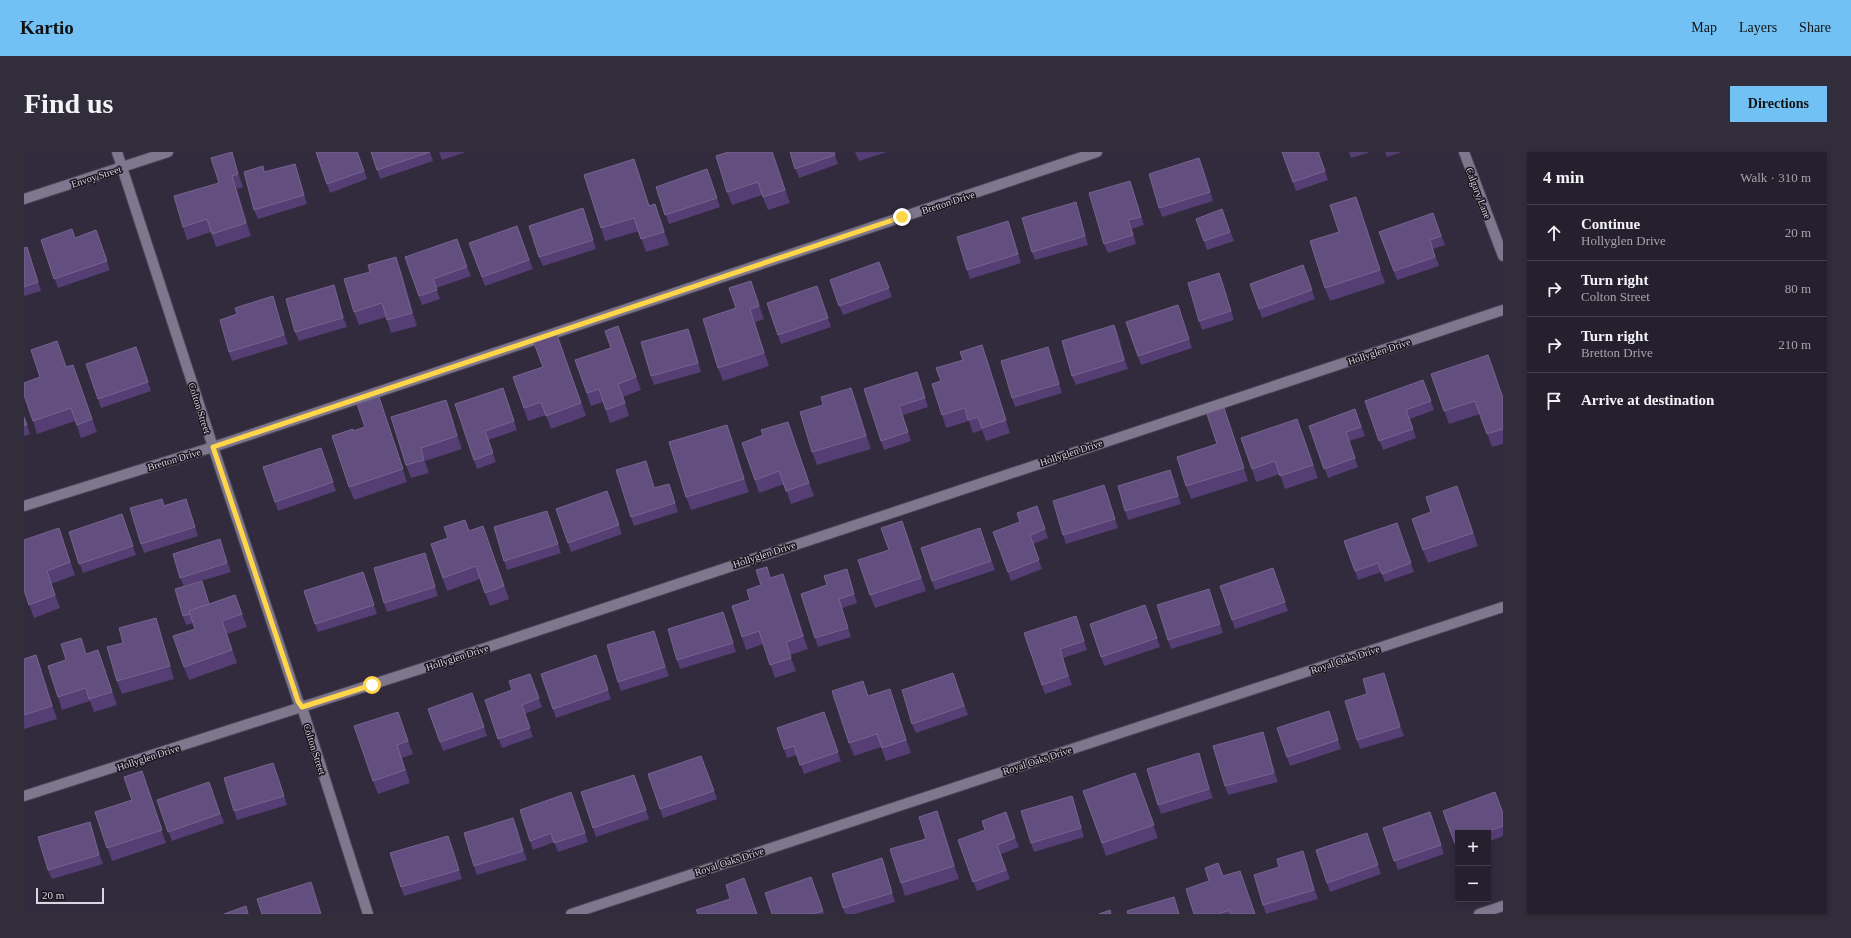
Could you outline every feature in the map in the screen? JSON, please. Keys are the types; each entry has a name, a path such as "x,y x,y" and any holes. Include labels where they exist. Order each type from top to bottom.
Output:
{"street":[{"name":"Colton Street","path":"117,152 213,447 296,694 302,707 368,914"},
{"name":"Envoy Street","path":"24,199 168,152"},
{"name":"Bretton Drive","path":"24,506 213,447 1097,152"},
{"name":"Calgary Lane","path":"1464,152 1503,256"},
{"name":"Hollyglen Drive","path":"24,796 302,707 1503,310"},
{"name":"Royal Oaks Drive","path":"571,914 1503,607"},
{"path":"1479,914 1503,906"}],"building":[{"path":"232,152 238,174 232,176 246,223 212,234 207,219 183,227 174,196 219,183 211,158"},
{"path":"316,152 357,152 364,171 327,184"},
{"path":"371,152 430,152 377,170"},
{"path":"728,152 772,152 785,190 763,197 758,182 727,192 716,156"},
{"path":"790,152 834,152 835,155 795,169"},
{"path":"1282,152 1318,152 1325,171 1293,182"},
{"path":"1199,158 1210,192 1159,208 1149,174"},
{"path":"634,159 649,206 655,204 664,232 641,239 634,218 601,228 584,175"},
{"path":"295,164 304,195 254,210 244,172 263,166 264,172"},
{"path":"707,169 717,198 665,215 656,187"},
{"path":"1130,181 1141,217 1128,220 1133,235 1104,244 1089,193"},
{"path":"1356,197 1380,270 1325,288 1310,241 1339,232 1330,205"},
{"path":"1076,202 1085,236 1032,252 1022,218"},
{"path":"583,208 593,240 539,257 529,226"},
{"path":"1222,209 1230,232 1204,241 1196,219"},
{"path":"1433,213 1441,236 1430,240 1435,257 1394,271 1379,232"},
{"path":"1008,221 1018,254 967,270 957,237"},
{"path":"517,226 529,260 482,277 469,243"},
{"path":"72,229 75,238 96,230 107,261 54,279 41,240"},
{"path":"457,239 467,267 433,279 437,290 419,296 405,257"},
{"path":"27,247 38,282 24,287 24,248"},
{"path":"396,257 412,313 387,320 382,303 354,312 344,279 370,272 368,265"},
{"path":"879,262 889,288 839,306 830,280"},
{"path":"1303,265 1312,290 1259,309 1250,284"},
{"path":"1219,273 1231,311 1199,321 1188,283"},
{"path":"751,281 759,306 750,309 764,353 718,368 703,319 736,308 729,288"},
{"path":"334,285 343,318 295,332 286,299"},
{"path":"817,286 828,318 778,335 767,303"},
{"path":"273,296 284,335 229,352 220,320 237,314 235,308"},
{"path":"1178,305 1189,339 1138,356 1126,322"},
{"path":"1114,325 1124,360 1072,376 1062,341"},
{"path":"618,326 636,377 618,384 625,403 606,410 599,389 587,393 575,360 611,348 605,331"},
{"path":"688,329 698,363 651,376 641,342"},
{"path":"557,335 581,403 546,416 541,402 524,408 513,377 543,367 534,343"},
{"path":"57,341 66,367 73,365 92,419 77,425 71,408 33,421 24,395 24,383 40,377 31,350"},
{"path":"982,345 1006,420 982,428 978,417 968,420 965,408 942,415 932,384 941,381 936,368 963,360 960,352"},
{"path":"136,347 148,382 98,399 86,364"},
{"path":"1048,347 1059,384 1012,398 1001,361"},
{"path":"1488,355 1503,398 1503,429 1487,434 1475,401 1444,411 1431,374"},
{"path":"917,372 925,398 899,406 908,432 881,441 864,389"},
{"path":"1423,380 1431,401 1406,410 1413,429 1379,441 1365,401"},
{"path":"503,388 514,421 485,431 493,453 474,460 455,404"},
{"path":"851,388 866,436 812,452 800,412 823,405 821,397"},
{"path":"379,397 403,469 349,487 332,436 353,429 353,431 365,427 357,404"},
{"path":"446,400 457,436 421,448 424,460 406,465 391,417"},
{"path":"1224,408 1244,468 1186,486 1177,457 1217,444 1207,414"},
{"path":"1355,409 1361,427 1346,432 1355,458 1324,469 1309,426"},
{"path":"24,417 27,425 24,426"},
{"path":"1297,419 1313,465 1280,476 1275,461 1252,469 1241,438"},
{"path":"788,422 809,483 786,491 779,471 755,480 742,443 763,435 761,430"},
{"path":"727,425 744,479 686,497 669,442"},
{"path":"321,448 333,482 275,502 263,467"},
{"path":"646,461 654,488 669,484 675,503 631,517 616,470"},
{"path":"1170,470 1178,496 1125,511 1118,486"},
{"path":"1104,485 1115,519 1063,535 1053,501"},
{"path":"1457,486 1473,533 1423,550 1412,519 1431,512 1426,497"},
{"path":"607,491 619,525 568,543 556,509"},
{"path":"162,499 164,506 186,499 195,527 141,544 130,508"},
{"path":"1037,506 1045,529 1030,535 1039,560 1008,572 993,532 1020,522 1017,513"},
{"path":"547,511 558,544 504,561 494,527"},
{"path":"122,514 133,546 79,564 69,532"},
{"path":"465,520 469,531 483,526 504,586 485,593 476,566 443,578 431,544 448,538 444,527"},
{"path":"902,521 921,578 870,595 858,560 889,550 881,528"},
{"path":"1397,523 1411,563 1382,574 1378,563 1355,571 1344,541"},
{"path":"59,528 70,562 47,571 55,595 29,605 24,590 24,540"},
{"path":"980,528 991,561 932,581 921,548"},
{"path":"220,539 227,563 180,578 173,554"},
{"path":"425,553 435,587 384,603 374,568"},
{"path":"767,567 770,578 783,574 803,636 786,642 791,658 770,665 759,631 742,637 732,606 750,600 747,590 761,585 756,570"},
{"path":"1273,568 1285,602 1232,620 1220,586"},
{"path":"847,569 854,594 839,599 848,628 815,638 801,594 827,585 824,576"},
{"path":"363,572 374,605 315,624 304,591"},
{"path":"202,581 209,604 189,611 190,614 183,616 175,589"},
{"path":"1209,589 1220,624 1168,640 1157,605"},
{"path":"235,595 242,614 222,621 232,650 184,667 173,636 195,629 189,611"},
{"path":"1145,605 1157,638 1101,657 1090,624"},
{"path":"723,612 733,643 677,660 668,629"},
{"path":"1076,616 1084,641 1060,649 1068,676 1042,685 1024,633"},
{"path":"156,618 170,666 117,681 107,647 123,643 119,628"},
{"path":"654,631 665,667 618,682 607,645"},
{"path":"81,638 86,654 98,650 112,692 89,699 86,688 58,697 48,666 66,660 61,644"},
{"path":"36,655 52,706 24,715 24,659"},
{"path":"596,655 608,690 553,709 541,674"},
{"path":"953,673 964,706 912,724 902,690"},
{"path":"1384,673 1400,727 1357,740 1345,701 1367,694 1363,679"},
{"path":"530,674 539,698 522,705 530,728 498,739 485,700 512,690 509,681"},
{"path":"863,681 868,696 890,689 906,740 882,748 877,734 849,743 832,691"},
{"path":"472,693 484,727 440,742 428,709"},
{"path":"1329,711 1338,740 1287,757 1277,728"},
{"path":"398,712 408,741 397,745 405,770 373,781 354,726"},
{"path":"824,712 838,752 800,765 794,746 784,749 777,728"},
{"path":"1263,732 1274,773 1225,786 1213,746"},
{"path":"1199,753 1209,789 1158,805 1147,769"},
{"path":"701,756 714,791 660,809 648,774"},
{"path":"273,763 284,796 234,811 224,778"},
{"path":"142,771 162,830 107,848 95,812 132,800 124,777"},
{"path":"1135,773 1154,825 1102,843 1083,791"},
{"path":"634,775 646,810 593,828 581,792"},
{"path":"209,782 220,814 168,832 157,800"},
{"path":"571,792 585,833 554,843 551,833 530,841 520,810"},
{"path":"1495,792 1503,813 1503,826 1491,830 1455,830 1455,844 1443,811"},
{"path":"1072,796 1081,828 1031,843 1021,811"},
{"path":"937,811 954,866 901,883 890,849 926,839 919,817"},
{"path":"1006,812 1015,838 997,845 1006,870 973,882 958,840 985,830 982,821"},
{"path":"1430,812 1441,845 1394,861 1383,828"},
{"path":"513,818 523,851 474,866 464,833"},
{"path":"90,822 99,855 48,870 38,837"},
{"path":"1367,833 1378,865 1327,883 1316,850"},
{"path":"448,836 459,870 401,887 390,853"},
{"path":"1303,851 1314,890 1263,905 1254,875 1279,867 1277,859"},
{"path":"882,858 892,893 843,908 832,874"},
{"path":"1218,863 1223,876 1240,871 1255,914 1231,914 1230,910 1218,914 1194,914 1186,889 1209,881 1205,868"},
{"path":"811,877 823,911 813,914 772,914 765,893"},
{"path":"744,878 757,914 698,914 696,910 730,899 726,885"},
{"path":"311,882 321,914 262,914 257,899"},
{"path":"1174,897 1179,914 1128,914 1127,911"},
{"path":"246,906 248,914 224,914"},
{"path":"1110,910 1111,914 1099,914"}],"route":[{"path":"372,685 302,707 298,701 213,447 902,217"}]}
